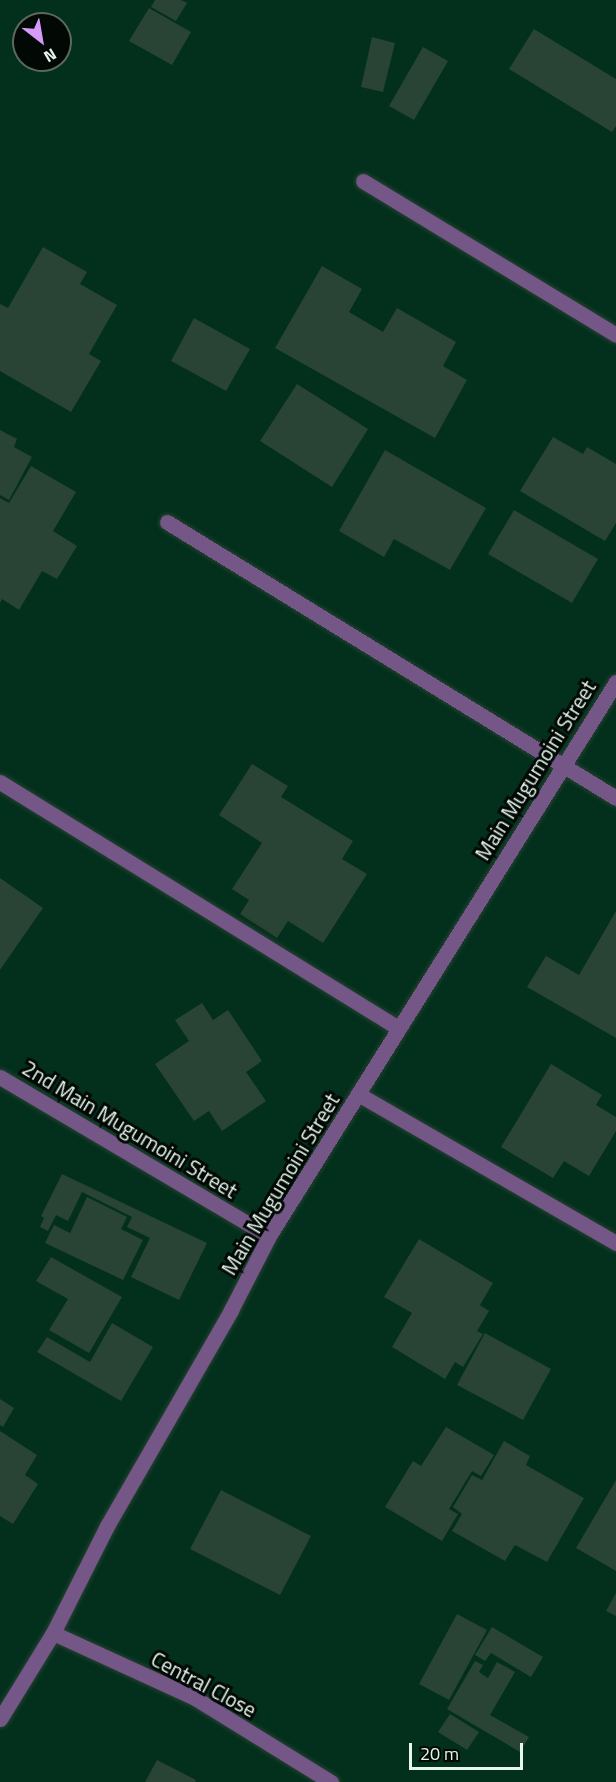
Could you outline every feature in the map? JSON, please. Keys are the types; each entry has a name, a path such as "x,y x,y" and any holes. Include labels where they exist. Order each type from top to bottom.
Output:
{"street":[{"path":"363,181 616,335"},
{"path":"167,522 562,767 616,798"},
{"name":"Main Mugumoini Street","path":"0,1719 53,1633 107,1526 231,1310 269,1236 616,682"},
{"path":"0,782 398,1028"},
{"name":"2nd Main Mugumoini Street","path":"0,1077 269,1236"},
{"path":"358,1094 616,1243"},
{"name":"Central Close","path":"53,1633 195,1698 331,1782"}],"green space":[{"path":"0,0 616,0 616,1782 0,1782"}],"building":[{"path":"155,0 181,0 187,3 176,21 151,7"},
{"path":"149,8 191,32 172,65 129,41"},
{"path":"534,29 616,79 616,126 612,132 509,69"},
{"path":"372,37 395,43 383,92 361,87"},
{"path":"423,47 448,61 414,120 389,106"},
{"path":"43,247 87,272 80,284 117,305 89,354 101,361 71,412 0,371 0,304 8,308"},
{"path":"322,266 362,289 349,312 383,332 397,308 456,342 443,366 467,380 435,438 275,348"},
{"path":"194,318 250,349 226,391 171,361"},
{"path":"297,384 368,429 332,487 260,441"},
{"path":"0,430 17,439 14,447 32,457 9,500 0,495"},
{"path":"553,437 583,454 587,447 616,464 616,523 605,541 520,491"},
{"path":"385,450 486,508 450,570 394,539 384,557 339,531"},
{"path":"31,466 76,492 53,531 77,546 57,579 42,571 19,610 2,599 0,603 0,498 9,503"},
{"path":"514,510 598,559 572,603 488,554"},
{"path":"252,764 288,786 281,797 353,841 342,859 367,874 323,943 288,921 277,938 240,914 249,900 232,889 262,843 219,815"},
{"path":"0,878 43,908 0,970"},
{"path":"616,911 616,1038 527,987 546,956 579,975"},
{"path":"202,1003 213,1020 228,1010 262,1061 246,1072 266,1101 222,1131 209,1111 194,1121 155,1064 189,1041 175,1020"},
{"path":"551,1064 602,1095 596,1105 616,1117 616,1131 589,1176 564,1161 553,1178 501,1147"},
{"path":"62,1174 207,1243 179,1300 131,1277 150,1238 127,1227 132,1217 82,1192 68,1221 56,1215 48,1231 40,1227 44,1218 41,1216"},
{"path":"87,1197 127,1217 121,1229 143,1240 123,1280 45,1243 54,1225 70,1233"},
{"path":"419,1239 493,1283 480,1305 489,1311 477,1331 483,1334 463,1367 455,1362 445,1379 392,1347 412,1313 384,1297"},
{"path":"51,1257 122,1297 89,1353 49,1330 68,1299 36,1281"},
{"path":"112,1323 153,1347 121,1401 37,1352 47,1337 90,1362"},
{"path":"485,1333 551,1369 523,1420 457,1385"},
{"path":"0,1399 14,1408 3,1427 0,1425"},
{"path":"446,1427 494,1455 481,1476 472,1471 449,1509 458,1514 442,1541 385,1507 413,1461 421,1466"},
{"path":"0,1431 37,1455 25,1475 38,1484 13,1524 0,1516"},
{"path":"504,1441 530,1456 526,1465 584,1498 547,1562 515,1545 505,1561 452,1531 462,1514 453,1507 472,1475 482,1480"},
{"path":"616,1480 616,1571 576,1548"},
{"path":"221,1490 311,1536 280,1595 190,1549"},
{"path":"616,1593 616,1616 606,1611"},
{"path":"457,1614 487,1630 449,1700 419,1684"},
{"path":"492,1627 543,1657 531,1677 491,1653 485,1661 475,1655"},
{"path":"475,1661 483,1665 479,1672 488,1678 497,1662 515,1672 490,1715 529,1737 520,1752 447,1709"},
{"path":"450,1714 479,1732 467,1750 438,1732"},
{"path":"157,1760 196,1780 195,1782 145,1782"}]}
